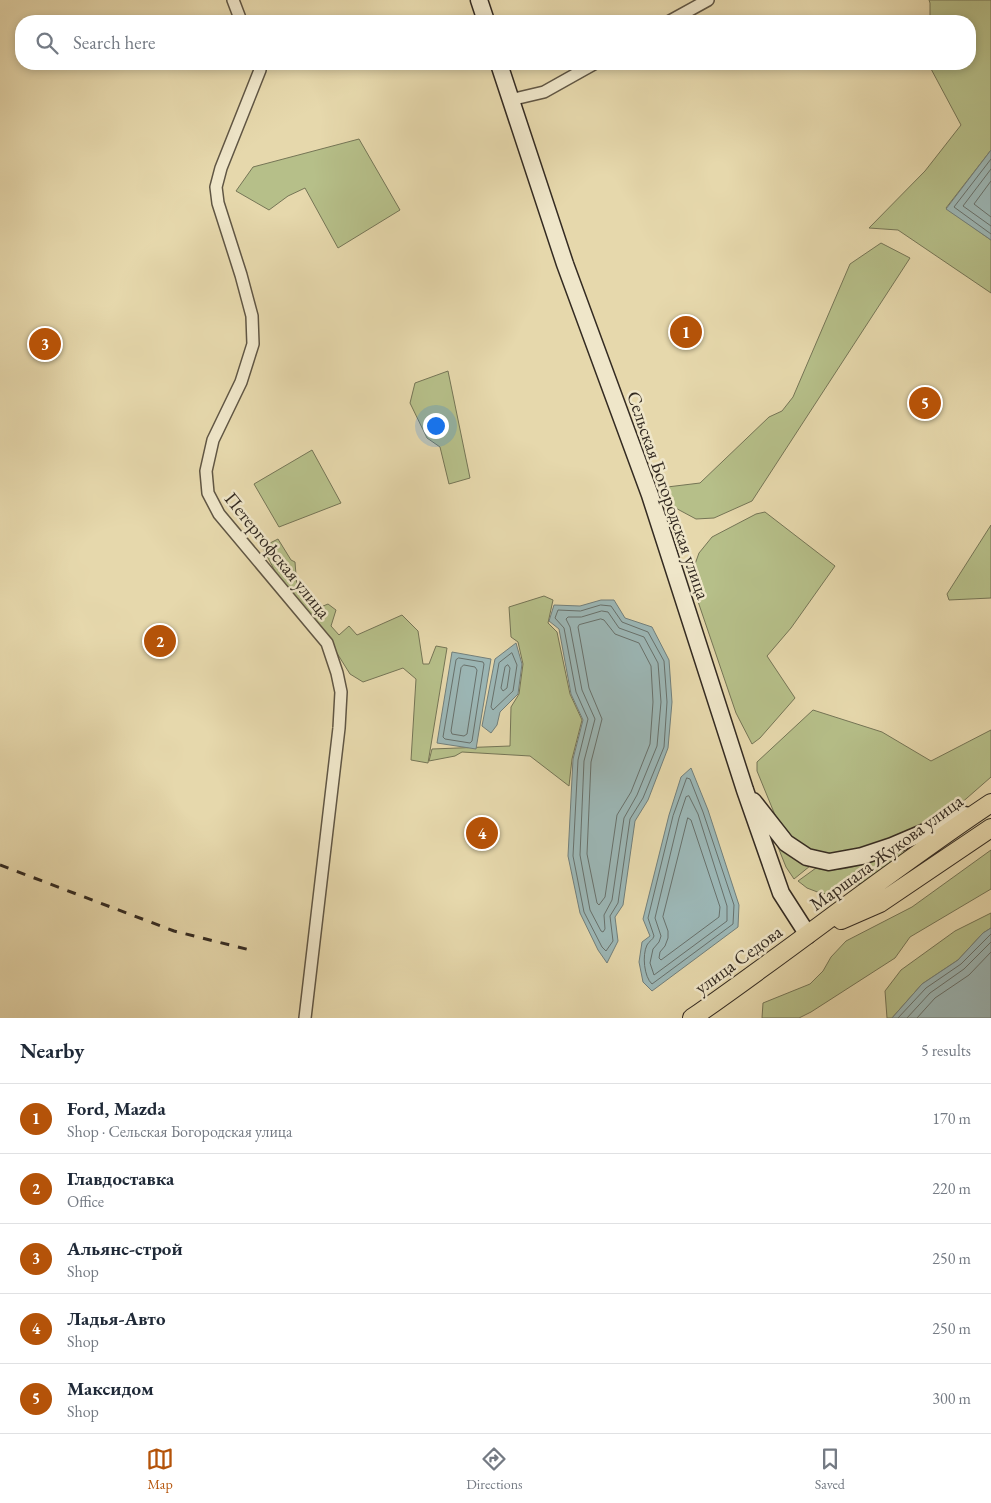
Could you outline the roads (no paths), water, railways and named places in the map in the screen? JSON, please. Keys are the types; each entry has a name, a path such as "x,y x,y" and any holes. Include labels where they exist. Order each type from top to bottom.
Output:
{"main road":[{"path":"479,0 484,15"},
{"name":"Сельская Богородская улица","path":"501,70 565,264 650,495 745,790 781,893 808,935"},
{"path":"745,790 786,843 807,857 829,862 862,856 892,846 988,804"},
{"name":"Маршала Жукова улица","path":"808,935 988,804"},
{"name":"Маршала Жукова улица","path":"808,935 880,903 991,828"},
{"name":"улица Седова","path":"692,1018 808,935"}],"street":[{"path":"233,0 239,15"},
{"path":"681,15 708,0"},
{"name":"Петергофская улица","path":"258,70 221,168 216,187 218,203 242,275 252,316 253,344 241,382 213,440 206,471 208,493 219,514 327,643 337,673 340,692 339,728 305,1018"},
{"path":"510,100 544,92 583,70"}],"water":[{"path":"991,150 991,240 946,209"},
{"path":"601,600 614,600 625,618 652,627 669,660 672,702 668,748 648,800 635,821 623,905 615,917 618,941 607,963 598,950 580,913 568,856 573,759 583,720 571,694 559,629 549,621 554,605 580,606"},
{"path":"516,643 522,664 518,694 500,712 497,725 491,733 482,726 495,659"},
{"path":"452,652 491,659 476,749 437,743"},
{"path":"691,768 708,810 739,905 738,927 652,991 643,982 639,962 642,942 650,936 643,919 669,815 681,777"},
{"path":"991,928 991,1018 892,1018 922,984 958,960 983,933"}],"railway":[{"path":"0,865 174,931 250,950"}],"place":[{"name":"Ford, Mazda","path":"686,332"},
{"name":"Альянс-строй","path":"45,344"},
{"name":"Максидом","path":"925,403"},
{"name":"Главдоставка","path":"160,641"},
{"name":"Ладья-Авто","path":"482,833"}]}
